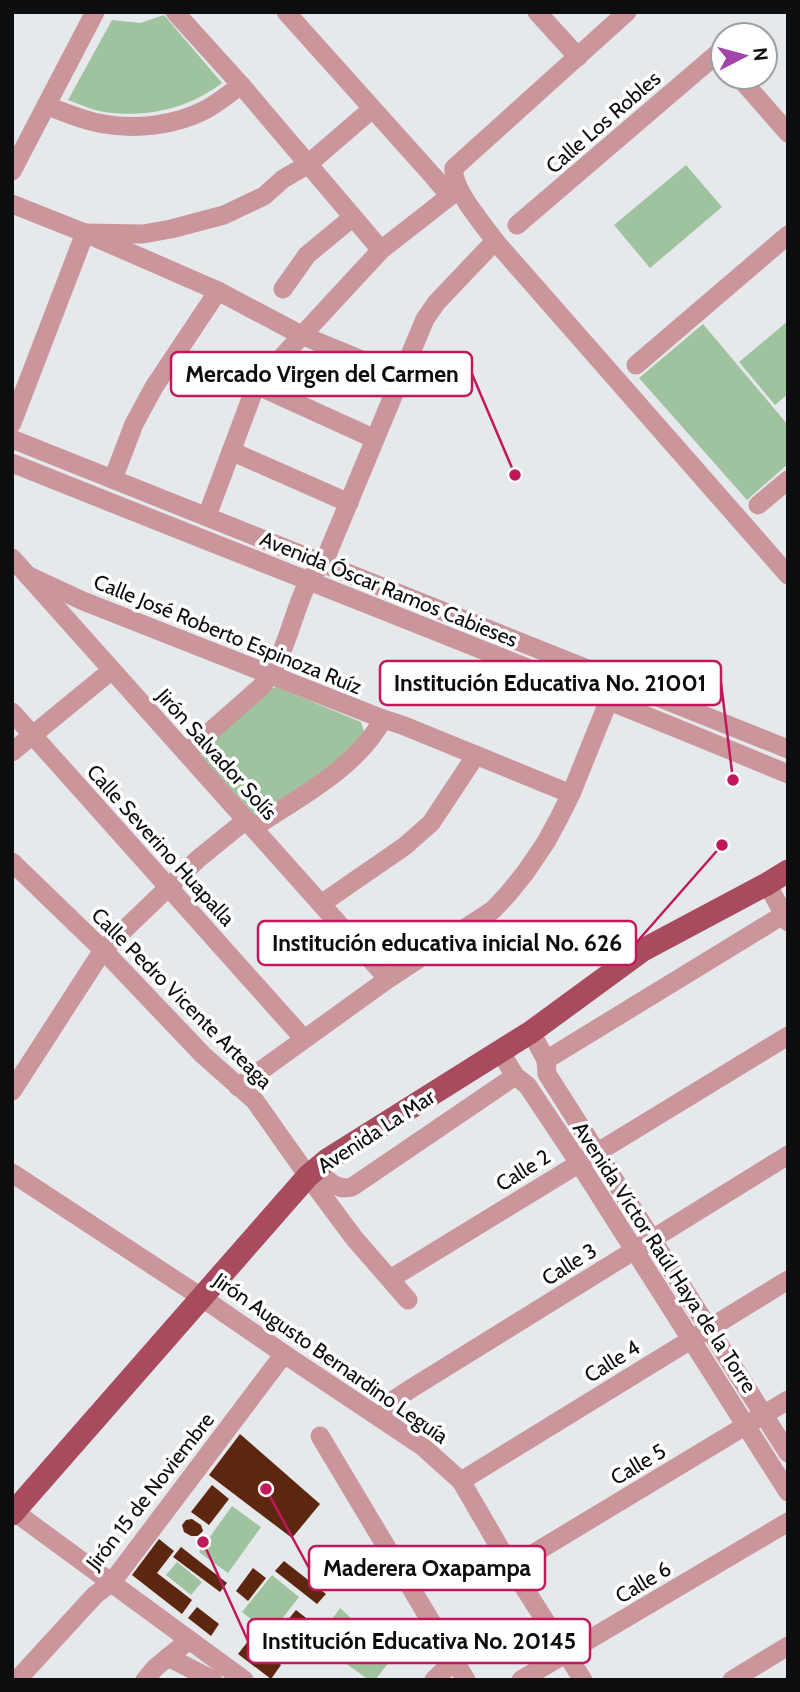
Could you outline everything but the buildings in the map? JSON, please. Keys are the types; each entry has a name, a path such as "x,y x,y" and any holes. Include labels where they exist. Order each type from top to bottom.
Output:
{"main road":[{"name":"Avenida La Mar","path":"13,1511 201,1297 312,1173 327,1160 531,1032 643,950 788,871"}],"street":[{"path":"12,171 95,12"},
{"path":"175,12 241,85 381,250"},
{"path":"206,516 256,384 381,250 450,197 286,12"},
{"path":"537,12 578,57"},
{"path":"627,12 454,168 453,175 460,190 495,241 788,575"},
{"name":"Calle Los Robles","path":"517,225 709,65"},
{"path":"47,106 102,124 161,124 203,112 241,85"},
{"path":"751,91 788,133"},
{"path":"85,233 143,234 224,215 264,196 307,165 372,109"},
{"path":"12,204 218,291 301,335 401,376"},
{"path":"283,289 307,254 353,217"},
{"path":"12,423 85,233"},
{"path":"636,365 788,235"},
{"path":"186,753 271,674 308,582 324,562 425,319 437,302 495,241"},
{"path":"113,479 134,424 154,387 218,291"},
{"path":"256,384 375,439"},
{"name":"Avenida Óscar Ramos Cabieses","path":"12,439 788,749"},
{"path":"231,451 349,503"},
{"name":"Avenida Óscar Ramos Cabieses","path":"12,463 788,774"},
{"path":"758,505 788,480"},
{"name":"Jirón Salvador Solís","path":"12,558 388,979"},
{"name":"Calle José Roberto Espinoza Ruíz","path":"27,575 83,601 571,794"},
{"path":"12,752 112,670"},
{"path":"238,1087 500,902 525,873 546,842 571,794 617,680"},
{"name":"Calle Severino Huapalla","path":"12,712 304,1039"},
{"path":"12,1091 103,950 198,859 250,824 325,780 353,758 374,736 383,719"},
{"path":"321,904 405,846 431,823 475,755"},
{"name":"Calle Pedro Vicente Arteaga","path":"12,862 103,950 203,1055 255,1101 312,1173 354,1238 408,1300"},
{"path":"546,1060 786,918 767,884"},
{"name":"Avenida Víctor Raúl Haya de la Torre","path":"531,1032 546,1060 547,1074 788,1453"},
{"name":"Calle 2","path":"390,1279 788,1035"},
{"name":"Avenida Víctor Raúl Haya de la Torre","path":"500,1051 515,1076 527,1085 579,1163 788,1492"},
{"path":"312,1173 343,1189 352,1187 515,1076"},
{"name":"Calle 3","path":"380,1418 392,1401 412,1388 788,1155"},
{"name":"Jirón Augusto Bernardino Leguía","path":"12,1172 422,1446 461,1481 511,1567 583,1680"},
{"name":"Calle 4","path":"461,1481 788,1280"},
{"name":"Jirón 15 de Noviembre","path":"17,1680 95,1595 112,1582 284,1354"},
{"name":"Calle 5","path":"511,1567 788,1400"},
{"path":"320,1436 466,1680"},
{"path":"13,1511 244,1680"},
{"name":"Calle 6","path":"521,1680 788,1522"},
{"path":"145,1680 155,1668 190,1640"},
{"path":"732,1680 788,1646"},
{"path":"168,1657 213,1680"},
{"path":"434,1680 455,1660"}],"green space":[{"path":"164,15 222,83 181,105 135,114 104,112 68,100 112,20 140,23"},
{"path":"686,165 722,207 650,268 614,225"},
{"path":"788,321 788,394 775,405 739,362"},
{"path":"703,324 788,425 788,464 747,500 639,378"},
{"path":"277,687 361,722 364,731 362,739 323,773 257,818 201,756 199,750 267,689"},
{"path":"232,1506 261,1527 228,1573 199,1552"},
{"path":"177,1562 202,1582 191,1595 166,1575"},
{"path":"272,1575 299,1597 270,1634 242,1612"},
{"path":"340,1608 393,1657 375,1680 369,1680 316,1642"}],"place":[{"name":"Mercado Virgen del Carmen","path":"515,475"},
{"name":"Institución Educativa No. 21001","path":"733,780"},
{"name":"Institución educativa inicial No. 626","path":"722,845"},
{"name":"Maderera Oxapampa","path":"266,1489"},
{"name":"Institución Educativa No. 20145","path":"203,1542"}]}
